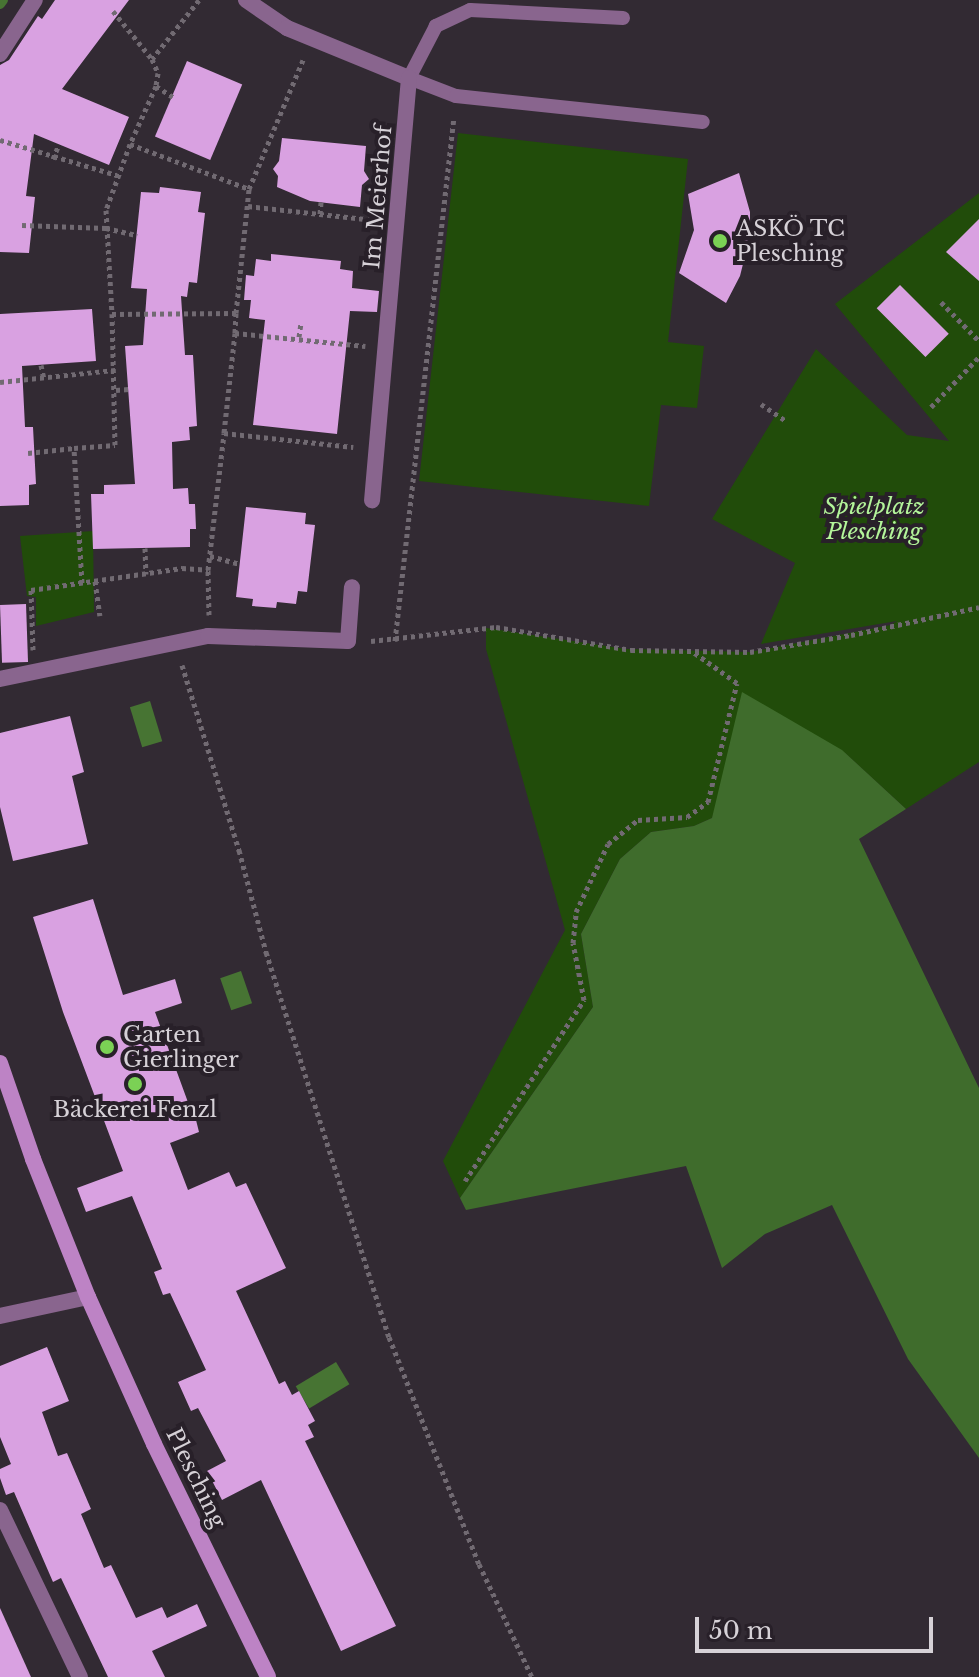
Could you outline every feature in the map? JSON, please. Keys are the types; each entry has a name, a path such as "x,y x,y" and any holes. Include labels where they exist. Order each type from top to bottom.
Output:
{"main road":[{"name":"Plesching","path":"0,1063 33,1159 88,1297 154,1444 268,1677"}],"street":[{"path":"0,54 35,0"},
{"path":"246,0 287,28 409,78"},
{"name":"Im Meierhof","path":"372,500 399,222 409,78"},
{"path":"0,679 208,636 348,641 352,587"},
{"path":"0,1316 88,1297"},
{"path":"0,1510 80,1677"}],"lane":[{"path":"623,18 470,10 436,26 409,78 456,96 703,122"}],"path":[{"path":"152,59 199,0"},
{"path":"28,453 115,445 116,390 106,210 117,175 156,86 158,73 152,59 113,11"},
{"path":"208,636 208,570 249,189 314,38"},
{"path":"156,86 173,97"},
{"path":"395,641 456,96"},
{"path":"0,140 53,159 117,175"},
{"path":"53,159 59,144"},
{"path":"130,144 249,189"},
{"path":"320,214 321,202"},
{"path":"248,206 399,222"},
{"path":"22,225 106,228 137,235"},
{"path":"941,302 979,341"},
{"path":"112,314 236,313"},
{"path":"299,337 301,323"},
{"path":"235,333 299,337 386,349"},
{"path":"931,407 979,357"},
{"path":"41,365 44,379"},
{"path":"0,382 115,370"},
{"path":"116,390 129,389"},
{"path":"761,404 785,420"},
{"path":"296,439 297,429"},
{"path":"224,433 376,450"},
{"path":"74,448 82,583"},
{"path":"145,548 146,574"},
{"path":"210,556 240,564"},
{"path":"34,673 31,590 182,568 208,570"},
{"path":"95,581 100,616"},
{"path":"348,641 395,641 496,627 631,650 750,652 979,607"},
{"path":"175,641 239,850 266,952 389,1337 479,1564 532,1677"},
{"path":"465,1181 584,1000 573,943 576,912 608,844 638,820 687,817 708,802 737,683 692,651"}],"green space":[{"path":"458,133 688,159 668,342 704,346 697,408 661,405 649,506 419,481"},
{"name":"Spielplatz Plesching","path":"979,193 979,762 906,809 845,753 723,786 712,818 694,826 651,832 620,859 581,934 593,1007 460,1198 443,1161 565,930 486,649 486,628 626,649 750,652 891,625 897,621 761,644 795,563 712,519 816,349 907,435 949,441 835,304"},
{"path":"93,531 94,612 36,626 36,597 27,596 20,536"}],"shaded area":[{"path":"742,692 842,750 906,809 859,839 979,1088 979,1458 908,1359 832,1205 765,1234 722,1268 686,1166 466,1210 460,1198 593,1007 581,934 620,859 651,832 694,826 712,818"},
{"path":"150,701 162,741 142,747 130,707"},
{"path":"241,971 252,1003 231,1010 220,978"},
{"path":"336,1362 349,1384 309,1408 296,1386"}],"building":[{"path":"55,0 129,0 62,89 129,117 109,165 34,134 26,196 35,197 29,253 0,252 0,65 9,60 38,16 42,19"},
{"path":"187,61 242,84 210,160 155,136"},
{"path":"282,138 366,146 364,171 369,179 362,185 360,207 310,201 277,187 278,176 273,169 279,161"},
{"name":"ASKÖ TC Plesching","path":"739,173 750,212 750,236 740,276 726,303 679,273 694,230 688,194"},
{"path":"160,187 201,192 198,212 205,213 197,283 189,282 187,297 181,296 185,355 193,355 197,426 189,427 190,440 172,442 173,489 188,488 189,504 195,504 196,529 190,529 190,547 93,549 91,494 104,494 104,485 135,484 125,346 143,345 147,289 131,288 141,192 159,193"},
{"path":"979,219 979,281 946,252"},
{"path":"271,254 341,261 340,269 353,271 352,288 379,291 377,312 350,311 337,434 253,425 265,320 249,318 251,300 244,300 246,275 254,276 256,259 271,261"},
{"path":"900,285 949,334 925,357 877,308"},
{"path":"92,309 96,361 22,366 25,427 33,427 36,484 29,485 29,505 0,506 0,314"},
{"path":"246,507 306,513 305,524 315,525 307,592 298,591 296,604 277,602 276,608 252,606 253,599 236,597"},
{"path":"26,604 28,662 2,663 0,605"},
{"path":"70,716 84,772 72,776 88,844 13,861 0,807 0,733"},
{"path":"93,899 123,995 175,979 182,1003 155,1012 189,1105 192,1104 199,1132 170,1143 188,1190 229,1172 236,1187 246,1183 286,1268 236,1291 279,1384 285,1381 292,1395 299,1391 315,1421 308,1425 314,1437 305,1441 396,1626 341,1651 261,1480 222,1500 207,1471 226,1461 198,1408 191,1411 178,1382 206,1370 170,1293 163,1295 154,1272 162,1269 132,1196 86,1212 77,1188 123,1171 63,1012 33,917"},
{"path":"47,1347 69,1401 42,1412 58,1456 67,1453 91,1509 81,1514 104,1568 111,1565 136,1618 162,1607 167,1618 197,1604 207,1626 152,1651 165,1677 108,1677 61,1578 53,1582 14,1492 6,1495 0,1469 11,1464 0,1437 0,1366"},
{"path":"0,1608 31,1677 0,1677"}],"waterway":[{"path":"0,4 3,0"}],"place":[{"name":"ASKÖ TC Plesching","path":"720,241"},
{"name":"Garten Gierlinger","path":"107,1047"},
{"name":"Bäckerei Fenzl","path":"135,1084"}]}
